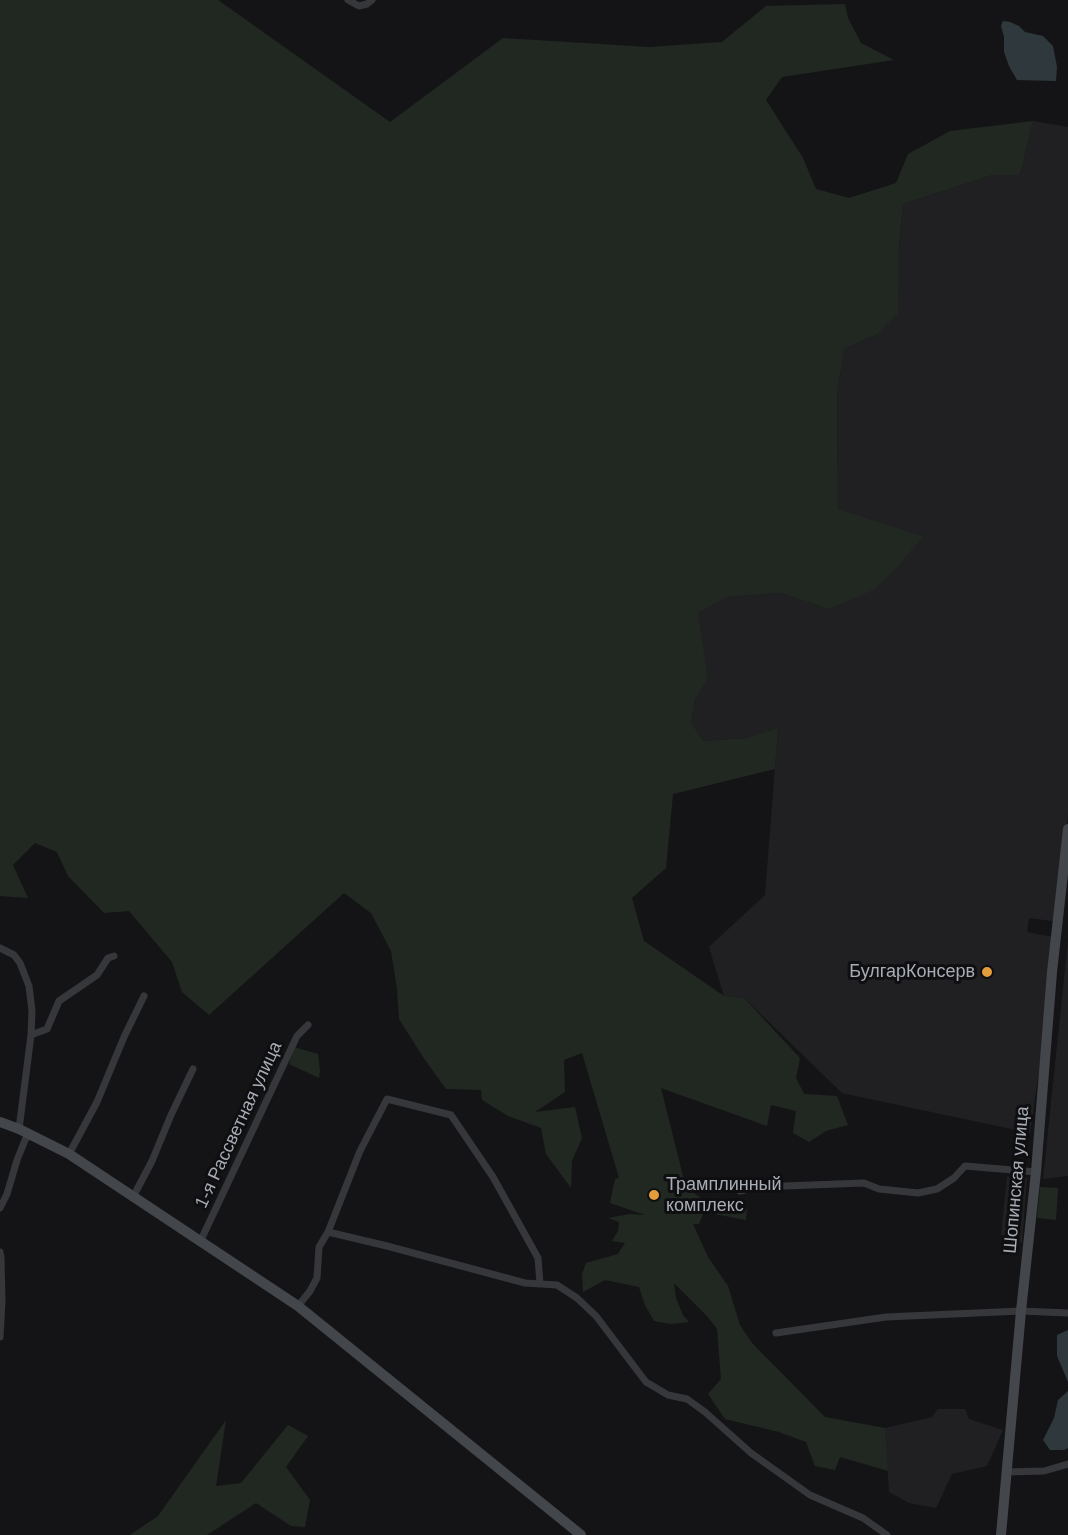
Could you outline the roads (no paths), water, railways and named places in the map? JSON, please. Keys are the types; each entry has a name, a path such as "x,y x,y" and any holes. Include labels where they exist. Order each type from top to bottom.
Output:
{"street":[{"path":"348,0 358,6 372,0"},
{"name":"Шопинская улица","path":"1001,1535 1036,1172 1052,972 1068,829"},
{"path":"0,948 14,955 23,968 29,986 32,1011 24,1131 7,1194 0,1208"},
{"path":"31,1035 47,1029 59,1001 96,975 108,958 114,956"},
{"path":"69,1154 97,1102 144,996"},
{"name":"1-я Рассветная улица","path":"200,1242 297,1036 308,1025"},
{"path":"133,1197 152,1161 193,1070"},
{"path":"298,1306 317,1278 319,1247 328,1232 360,1151 387,1099 451,1115 494,1177 538,1258 540,1284"},
{"path":"0,1122 24,1131 69,1154 298,1306 581,1535"},
{"path":"740,1191 758,1187 864,1183 879,1189 918,1193 938,1189 954,1178 964,1166 1036,1172"},
{"path":"328,1232 525,1282 557,1285 596,1316 646,1382 668,1395 687,1399 751,1453 810,1495 863,1518 887,1535"},
{"path":"0,1252 2,1257 0,1337"},
{"path":"776,1333 886,1317 1022,1311 1068,1313"},
{"path":"1007,1472 1044,1470 1068,1464"}],"place":[{"name":"БулгарКонсерв","path":"987,972"},
{"name":"Трамплинный комплекс","path":"654,1195"}]}
